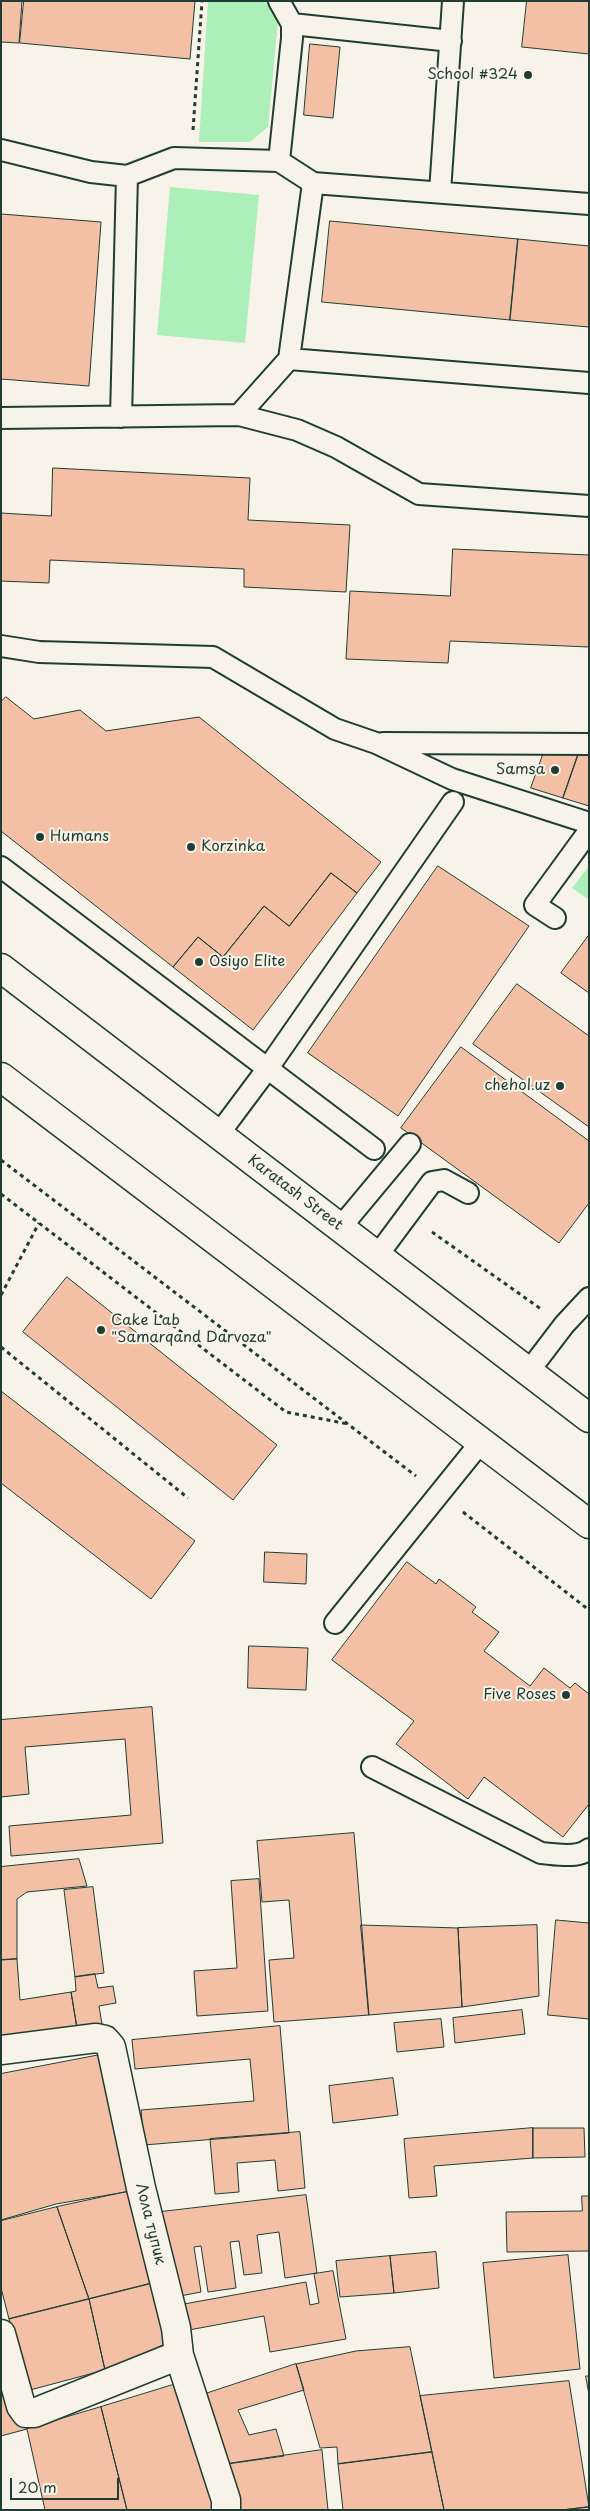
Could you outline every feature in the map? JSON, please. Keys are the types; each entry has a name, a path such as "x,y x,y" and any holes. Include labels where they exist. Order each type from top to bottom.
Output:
{"main road":[{"name":"Karatash Street","path":"1,968 589,1418"},
{"path":"1,1077 589,1524"},
{"name":"Лола тупик","path":"1,2050 96,2038 105,2040 110,2047 141,2188 176,2328 179,2355 226,2500 226,2510"},
{"path":"1,2334 21,2406 26,2413 34,2413 179,2355"}],"lane":[{"path":"279,1 292,24 279,161"},
{"path":"440,192 454,1"},
{"path":"292,24 451,41"},
{"path":"1,150 91,172 127,176 174,158 279,161 313,183 589,204"},
{"path":"122,416 127,176"},
{"path":"239,415 289,358 313,183"},
{"path":"289,358 589,383"},
{"path":"1,418 239,415 297,430 336,447 419,494 589,506"},
{"path":"1,646 39,652 213,657 336,729 376,743 452,779 589,823"},
{"path":"376,743 589,744"},
{"path":"218,1135 268,1068 453,802"},
{"path":"556,918 535,905 589,831"},
{"path":"1,867 374,1149"},
{"path":"340,1228 410,1144"},
{"path":"377,1256 409,1216 432,1182 444,1180 468,1193"},
{"path":"529,1372 564,1325 589,1298"},
{"path":"335,1623 481,1442"},
{"path":"372,1767 541,1853 566,1855 586,1852 589,1849"}],"path":[{"path":"192,158 202,1"},
{"path":"1,1160 589,1610"},
{"path":"1,1194 286,1412 349,1425"},
{"path":"409,1216 564,1325"},
{"path":"1,1295 40,1223"},
{"path":"1,1347 188,1498"}],"green space":[{"path":"208,1 266,1 278,21 268,127 250,142 199,142"},
{"path":"170,187 259,195 245,343 157,335"},
{"path":"589,866 589,900 572,888"}],"building":[{"path":"1,1 22,1 19,43 1,42"},
{"path":"24,1 195,1 190,59 20,43"},
{"path":"527,1 589,1 589,54 522,47"},
{"path":"310,44 340,47 333,118 304,115"},
{"path":"1,214 101,222 89,386 1,379"},
{"path":"330,221 518,239 510,320 322,302"},
{"path":"518,239 589,246 589,327 510,320"},
{"path":"53,468 250,478 248,520 350,525 346,592 244,587 244,569 50,560 49,583 1,581 1,513 51,516"},
{"path":"453,549 589,555 589,647 450,641 448,663 346,659 350,591 450,596"},
{"name":"Korzinka","path":"6,697 34,719 80,710 106,731 199,717 381,862 357,893 331,873 289,926 264,906 223,957 198,937 173,967 1,831 1,702"},
{"name":"Samsa","path":"544,752 579,752 563,798 531,788"},
{"path":"579,752 589,753 589,806 563,798"},
{"path":"438,866 529,926 398,1116 308,1053"},
{"path":"331,873 357,893 253,1030 173,967 198,937 223,957 264,906 289,926"},
{"path":"589,935 589,993 561,973"},
{"name":"chehol.uz","path":"517,984 589,1036 589,1127 473,1044"},
{"path":"461,1047 589,1141 589,1203 559,1243 401,1128"},
{"path":"67,1277 277,1445 233,1500 23,1332"},
{"path":"1,1391 195,1541 151,1599 1,1483"},
{"path":"265,1552 307,1554 306,1584 264,1582"},
{"path":"407,1562 436,1584 439,1579 476,1607 472,1612 499,1632 484,1651 530,1686 544,1668 570,1688 575,1683 589,1694 589,1804 563,1837 484,1777 468,1799 396,1744 414,1721 332,1660"},
{"path":"249,1646 308,1648 306,1690 248,1688"},
{"path":"152,1707 163,1843 11,1856 9,1826 131,1815 125,1739 25,1747 29,1794 1,1797 1,1720"},
{"path":"354,1833 369,2015 274,2022 269,1960 294,1958 289,1900 262,1902 257,1841"},
{"path":"79,1859 87,1886 27,1892 17,1899 17,1959 1,1960 1,1867"},
{"path":"259,1879 268,2011 197,2016 194,1971 237,1968 231,1881"},
{"path":"93,1887 104,1973 75,1977 64,1890"},
{"path":"556,1920 589,1923 589,2019 548,2015"},
{"path":"361,1925 458,1928 462,2007 369,2015"},
{"path":"537,1925 539,1996 462,2007 458,1928"},
{"path":"17,1959 20,2000 71,1992 77,2028 1,2038 1,1960"},
{"path":"95,1974 98,1988 113,1986 116,2003 99,2006 102,2024 77,2028 71,1992 76,1991 75,1977"},
{"path":"522,2010 525,2034 455,2043 453,2018"},
{"path":"441,2019 444,2047 397,2052 394,2023"},
{"path":"280,2026 289,2133 144,2145 141,2110 254,2101 250,2059 135,2069 132,2040"},
{"path":"105,2054 131,2191 56,2204 1,2220 1,2074"},
{"path":"393,2078 398,2115 333,2123 329,2086"},
{"path":"533,2128 584,2128 585,2157 533,2158"},
{"path":"533,2128 533,2158 434,2166 437,2196 409,2198 404,2139"},
{"path":"300,2132 305,2188 278,2191 275,2160 237,2163 239,2192 215,2194 210,2139"},
{"path":"131,2191 157,2282 89,2299 57,2207"},
{"path":"306,2195 317,2273 285,2278 279,2232 257,2235 262,2273 244,2275 239,2241 230,2242 236,2288 208,2292 201,2246 194,2247 201,2292 180,2296 152,2213"},
{"path":"582,2196 589,2196 589,2251 507,2252 506,2212 582,2211"},
{"path":"57,2207 89,2299 9,2319 1,2288 1,2221"},
{"path":"436,2252 439,2288 394,2293 390,2256"},
{"path":"568,2255 580,2369 494,2378 483,2263"},
{"path":"390,2256 394,2293 340,2297 336,2261"},
{"path":"333,2271 346,2339 270,2352 264,2316 189,2330 184,2304 306,2282 310,2305 319,2303 314,2274"},
{"path":"157,2282 170,2342 105,2370 89,2299"},
{"path":"89,2299 105,2370 30,2390 9,2319"},
{"path":"410,2347 432,2452 338,2464 337,2447 320,2448 296,2364 356,2351"},
{"path":"296,2364 304,2390 238,2410 249,2435 276,2429 284,2456 220,2465 196,2397"},
{"path":"1,2365 27,2429 1,2436"},
{"path":"586,2376 589,2376 589,2394"},
{"path":"569,2381 589,2507 562,2510 444,2510 420,2396"},
{"path":"176,2384 219,2510 127,2510 101,2407"},
{"path":"101,2407 127,2510 45,2510 27,2429"},
{"path":"322,2450 328,2510 233,2510 220,2465"},
{"path":"432,2452 444,2510 343,2510 338,2464"},
{"path":"589,2507 589,2510 562,2510"}],"place":[{"name":"School #324","path":"528,75"},
{"name":"Samsa","path":"555,770"},
{"name":"Humans","path":"40,837"},
{"name":"Korzinka","path":"191,847"},
{"name":"Osiyo Elite","path":"199,962"},
{"name":"chehol.uz","path":"560,1086"},
{"name":"Cake Lab \"Samarqand Darvoza\"","path":"101,1330"},
{"name":"Five Roses","path":"566,1695"}]}
